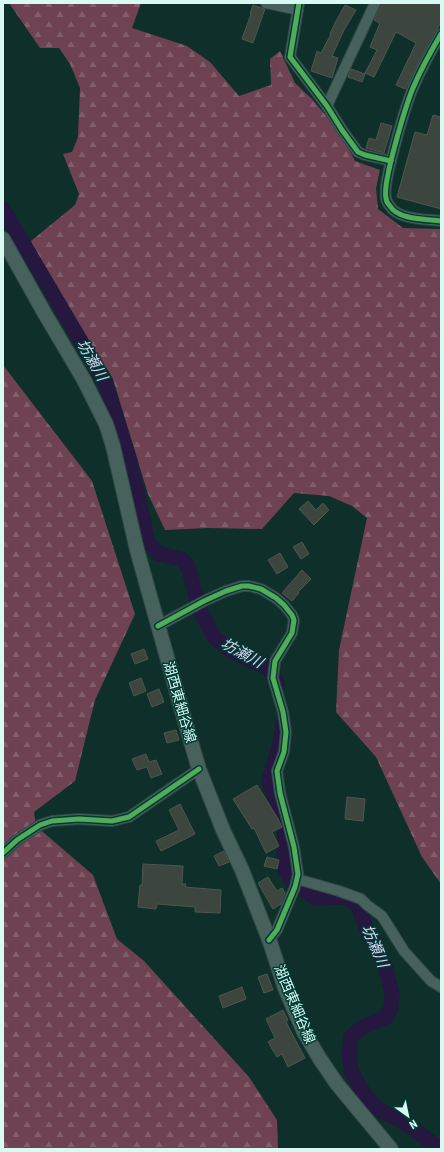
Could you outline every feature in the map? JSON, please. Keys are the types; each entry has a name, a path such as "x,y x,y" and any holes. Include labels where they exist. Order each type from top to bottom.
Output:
{"main road":[{"name":"湖西東細谷線","path":"3,239 84,380 106,424 113,446 137,550 199,769 223,830 242,870 269,940 285,988 304,1032 320,1059 337,1084 391,1149"}],"street":[{"path":"266,3 299,7 290,57 327,106 358,152 391,161"},
{"path":"327,106 375,3"},
{"path":"441,34 413,89 391,161 386,192 386,197 390,207 398,213 406,217 441,221"},
{"path":"158,626 204,601 226,591 242,586 261,589 276,598 284,605 294,620 294,628 292,633 274,662 273,678 283,712 286,732 284,752 277,771 280,793 294,847 298,874 293,893 277,930 269,940"},
{"path":"3,853 17,840 40,825 52,821 79,819 112,821 129,817 199,769"},
{"path":"297,879 361,899 382,916 404,951 431,980 441,987"}],"green space":[{"path":"9,3 141,3 132,28 187,46 210,62 239,96 271,85 270,59 280,51 295,83 312,99 332,123 348,147 355,161 380,170 376,188 378,209 403,228 441,230 441,884 422,857 376,757 336,712 339,650 367,518 352,506 329,496 294,493 262,529 208,528 165,530 148,494 113,379 108,370 91,351 83,334 65,304 57,286 49,277 34,253 31,241 75,205 79,194 63,154 72,152 78,137 80,88 70,64 59,48 40,48"},
{"path":"3,365 92,481 135,614 95,700 75,781 34,812 36,826 93,875 117,939 144,961 249,1077 277,1120 278,1149 3,1149"}],"building":[{"path":"381,3 436,3 441,6 441,22 405,89 396,85 416,43 396,32 374,77 365,73 377,50 370,47 380,23 374,20"},
{"path":"253,5 265,9 253,43 242,39"},
{"path":"345,5 356,10 344,30 332,56 338,58 332,78 311,71 317,51 321,53"},
{"path":"351,69 365,74 362,82 348,77"},
{"path":"433,115 441,117 441,209 397,197 415,132 427,135"},
{"path":"381,123 392,126 384,153 366,148 369,138 376,140"},
{"path":"308,501 316,510 323,503 329,510 314,525 299,509"},
{"path":"302,542 309,554 301,559 293,547"},
{"path":"280,553 288,567 277,574 268,560"},
{"path":"302,570 311,579 298,592 299,593 292,601 282,593"},
{"path":"144,649 148,659 135,664 131,654"},
{"path":"141,678 146,691 134,696 129,683"},
{"path":"159,689 164,702 152,707 147,694"},
{"path":"176,730 179,740 167,743 164,733"},
{"path":"146,754 149,762 156,760 162,774 151,778 147,767 137,770 132,759"},
{"path":"257,785 282,827 272,832 279,846 266,853 254,828 252,829 233,799"},
{"path":"347,797 365,799 363,821 345,819"},
{"path":"180,804 195,834 161,851 156,841 179,830 169,810"},
{"path":"224,851 229,862 219,866 214,856"},
{"path":"267,857 279,860 277,869 264,866"},
{"path":"143,864 183,866 182,884 186,884 185,887 221,890 220,913 195,912 195,907 157,904 156,909 138,907 140,885 142,885"},
{"path":"268,877 277,891 282,888 285,893 281,904 273,909 258,883"},
{"path":"267,974 273,990 264,993 258,977"},
{"path":"242,987 246,999 223,1008 219,996"},
{"path":"283,1010 288,1020 286,1022 305,1058 288,1067 282,1054 277,1057 268,1042 275,1038 266,1019"}],"waterway":[{"name":"坊瀬川","path":"3,209 105,382 130,461 148,542 159,554 181,559 188,566 200,610 214,637 231,651 268,668 276,679 277,686"},
{"name":"坊瀬川","path":"283,724 281,739 269,781 285,823 284,867 293,883 316,898 346,897 358,906 367,930 386,969 392,994 391,1008 386,1017 361,1028 351,1037 349,1052 351,1071 365,1095 378,1109 404,1122 441,1149"}],"cycle path":[{"path":"299,3 290,57 327,106 358,152 391,161"},
{"path":"441,34 416,81 410,97 395,144 386,190 386,199 388,203 394,211 399,214 413,218 441,221"},
{"path":"158,626 204,601 226,591 242,586 261,589 276,598 284,605 294,620 292,633 275,661 273,678 283,712 286,732 284,752 277,771 280,793 294,847 298,874 295,887 277,930 269,940"},
{"path":"3,853 17,840 40,825 52,821 79,819 112,821 129,817 199,769"}]}
